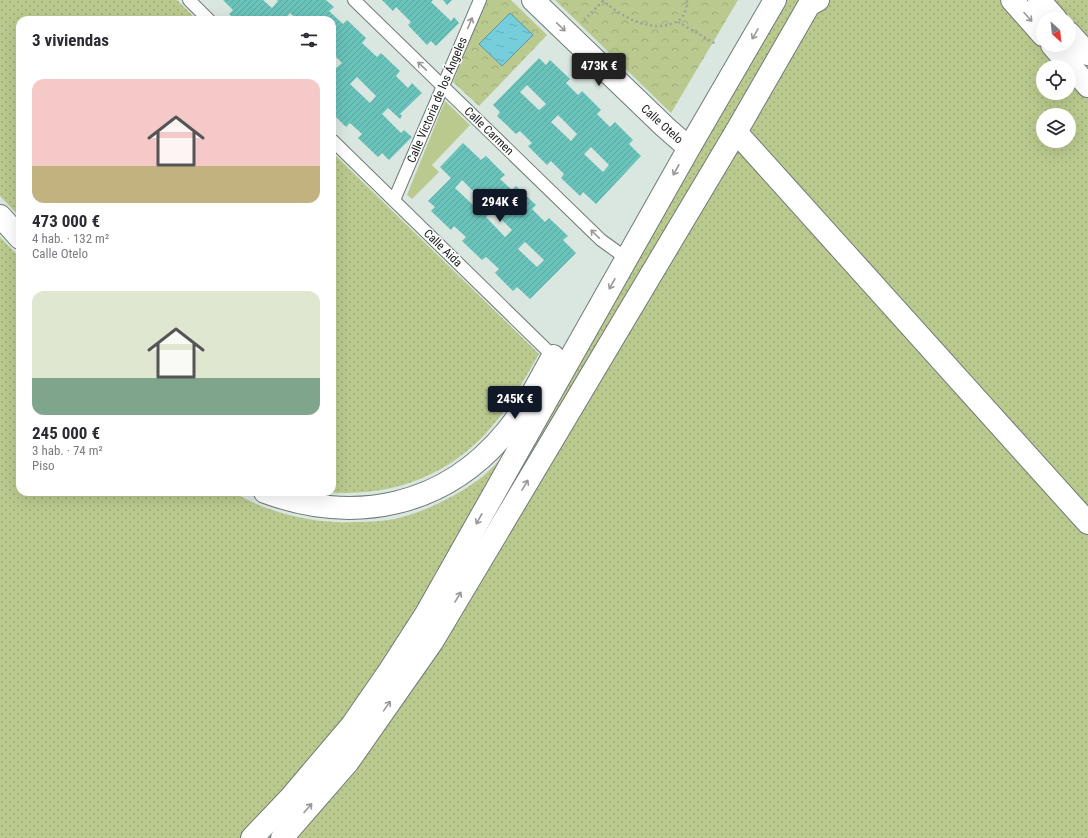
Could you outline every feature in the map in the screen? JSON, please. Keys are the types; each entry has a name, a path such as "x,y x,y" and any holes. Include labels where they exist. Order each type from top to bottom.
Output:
{"street":[{"name":"Calle Otelo","path":"533,0 664,127 688,148"},
{"path":"252,838 291,798 352,725 426,614 688,148 775,0"},
{"path":"282,838 348,762 432,642 736,132 809,5 818,0"},
{"path":"1012,0 1036,27"},
{"path":"1039,0 1050,12"},
{"path":"1076,41 1088,54"},
{"path":"1058,52 1088,86"},
{"path":"736,132 1088,524"},
{"path":"0,216 16,234"},
{"path":"277,496 313,505 338,508 369,507 403,501 426,493 448,482 470,468 507,431 527,402 553,356"}],"lane":[{"path":"189,0 205,16"},
{"name":"Calle Carmen","path":"354,0 601,240 626,258"},
{"name":"Calle Victoria de los Ángeles","path":"394,200 480,0"},
{"name":"Calle Aida","path":"336,144 553,356"}],"path":[{"path":"580,24 603,0 625,16 637,21 647,25 667,26 678,22 684,14 687,0"},
{"path":"678,22 716,44"}],"green space":[{"path":"0,0 177,0 193,16 16,16 16,213 0,196"},
{"path":"486,0 511,0 547,35 479,106 453,82"},
{"path":"555,0 738,0 671,113"},
{"path":"777,0 1088,0 1088,838 0,838 0,237 16,254 16,496 241,496 269,509 308,519 340,522 368,522 395,519 438,504 459,493 488,472 516,441"},
{"path":"445,101 470,125 432,165 439,172 412,199 407,195"},
{"path":"336,156 539,354 520,387 498,419 481,438 463,454 443,468 422,478 399,486 376,491 336,492"}],"water":[{"path":"510,13 533,35 502,66 479,44"}],"building":[{"path":"223,0 263,0 272,8 278,1 277,0 326,0 334,7 329,11 334,16 293,16 290,13 287,16 231,16 229,14 233,10"},
{"path":"382,0 433,0 431,2 451,21 454,17 459,23 436,46 431,41 427,45 408,25 411,22 396,7 393,11"},
{"path":"443,0 452,0 447,5"},
{"path":"336,18 343,24 347,20 366,38 362,43 377,57 381,53 400,71 396,76 408,88 412,83 422,93 400,114 402,116 400,119 388,108 382,114 401,133 404,130 412,137 389,160 382,153 378,157 358,138 362,134 350,123 346,127 336,117 336,68 342,63 336,57","holes":["357,77 376,96 370,103 350,84"]},
{"path":"539,58 546,65 550,60 570,79 566,83 578,95 582,91 601,110 597,114 610,127 615,122 633,140 629,144 641,156 596,204 583,192 580,196 561,178 564,174 551,161 547,165 528,146 532,143 520,131 516,134 497,116 500,112 493,105","holes":["527,85 546,104 539,110 520,92","558,115 577,134 571,141 551,122","591,147 609,165 603,172 584,154"]},
{"path":"463,143 481,160 486,156 505,175 500,179 512,190 516,186 536,205 532,209 545,222 549,218 568,236 563,240 576,253 530,299 517,287 513,291 495,273 499,269 486,257 482,260 462,241 466,237 454,226 451,230 431,211 435,207 428,201 451,178 440,167","holes":["462,180 481,199 474,206 455,188","492,210 512,230 505,237 486,217","525,242 544,260 537,267 518,249"]}]}
